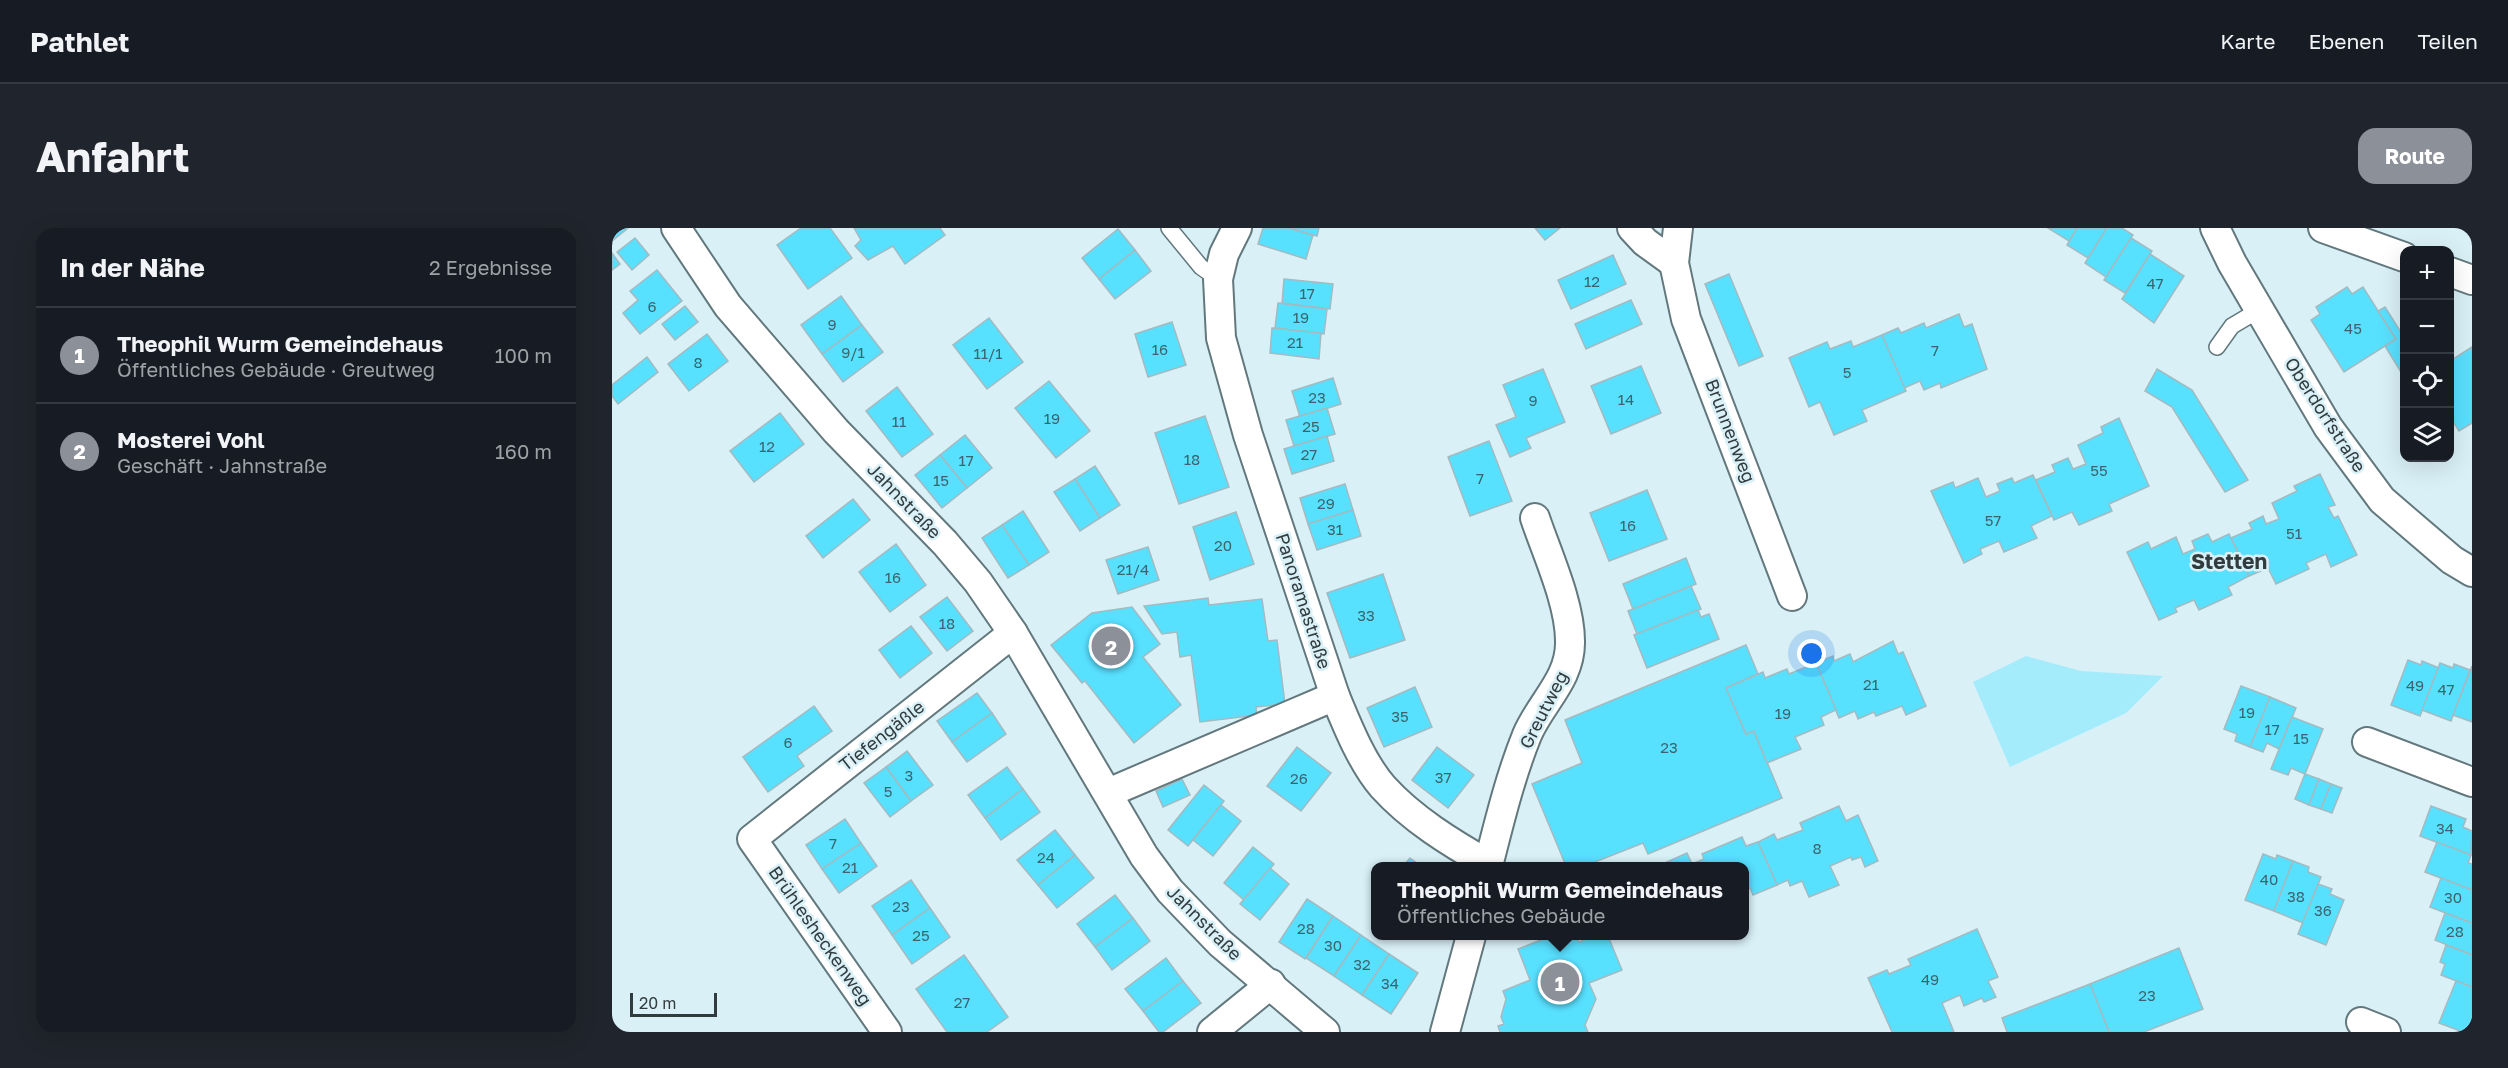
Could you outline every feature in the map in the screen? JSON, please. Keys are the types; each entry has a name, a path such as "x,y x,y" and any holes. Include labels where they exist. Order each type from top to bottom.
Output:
{"street":[{"name":"Jahnstraße","path":"676,228 728,306 836,431 945,543 978,582 1013,633 1144,856 1170,891 1220,943 1325,1032"},
{"name":"Panoramastraße","path":"1237,228 1224,254 1218,279 1221,338 1248,435 1335,696 1350,733 1383,786 1445,840 1481,862"},
{"path":"1632,228 1645,242 1674,263"},
{"name":"Brunnenweg","path":"1678,228 1674,263 1686,319 1792,596"},
{"name":"Oberdorfstraße","path":"2215,228 2328,427 2382,500 2452,560 2472,572"},
{"path":"2323,228 2400,256"},
{"path":"2454,273 2472,280"},
{"name":"Greutweg","path":"1489,862 1509,789 1528,733 1560,683 1568,662 1570,639 1564,604 1535,518"},
{"name":"Tiefengäßle","path":"752,839 1013,633"},
{"path":"1108,793 1335,696"},
{"path":"2367,742 2472,782"},
{"name":"Brühlesheckenweg","path":"752,839 887,1032"},
{"path":"1445,1032 1470,940"},
{"path":"1212,1032 1271,984"}],"lane":[{"path":"1168,228 1201,267 1218,279"},
{"path":"2217,347 2232,326 2259,309"}],"shaded area":[{"path":"2026,656 2081,671 2163,676 2126,713 2010,767 1973,682"}],"building":[{"path":"612,228 626,228 627,229 612,241"},
{"path":"801,228 830,228 852,258 808,289 777,245"},
{"path":"854,228 940,228 945,235 905,264 893,246 868,260 855,246 861,240"},
{"path":"1263,228 1289,228 1313,235 1306,259 1258,244"},
{"path":"1289,228 1319,228 1317,236"},
{"path":"1535,228 1560,228 1545,240"},
{"path":"2048,228 2077,228 2069,241"},
{"path":"2077,228 2107,228 2088,258 2067,245"},
{"path":"2107,228 2122,228 2133,235 2106,277 2085,263"},
{"path":"1118,229 1135,250 1099,279 1082,258"},
{"path":"635,238 649,255 632,270 617,252"},
{"path":"2131,238 2152,251 2125,293 2104,280"},
{"path":"1135,250 1151,271 1115,299 1099,279"},
{"path":"612,253 620,264 612,270"},
{"path":"2150,254 2184,276 2154,323 2122,299"},
{"path":"1613,255 1626,284 1571,309 1558,280"},
{"path":"657,270 682,301 640,334 623,313 638,300 630,291"},
{"path":"1729,274 1763,356 1739,366 1705,284"},
{"path":"1284,279 1333,284 1330,309 1282,303"},
{"path":"2347,287 2352,294 2363,287 2396,339 2344,372 2311,320 2320,314 2316,307"},
{"path":"841,296 862,325 822,354 801,325"},
{"path":"1631,300 1642,324 1586,349 1575,324"},
{"path":"1278,303 1327,309 1324,334 1275,328"},
{"path":"685,306 698,322 675,340 662,324"},
{"path":"2385,307 2400,331 2400,370 2385,346 2396,339 2378,311"},
{"path":"1959,314 1964,327 1972,324 1987,369 1941,388 1940,383 1924,390 1920,381 1904,388 1882,335 1898,328 1901,333 1924,323 1926,328"},
{"path":"989,318 1023,362 987,389 953,345"},
{"path":"1172,322 1186,365 1148,377 1135,334"},
{"path":"862,325 883,352 843,382 822,354"},
{"path":"1272,328 1321,333 1319,359 1270,353"},
{"path":"707,334 728,361 689,391 668,364"},
{"path":"1882,335 1906,391 1862,410 1867,421 1834,435 1820,402 1809,407 1789,358 1827,342 1830,349 1851,341 1853,347"},
{"path":"2472,347 2472,423 2459,431 2454,423 2454,358"},
{"path":"647,357 658,372 618,404 612,396 612,385"},
{"path":"1641,366 1661,413 1611,434 1591,386"},
{"path":"1543,369 1565,422 1526,438 1531,448 1510,457 1496,425 1516,417 1503,385"},
{"path":"2157,369 2192,390 2248,480 2225,492 2172,407 2145,391"},
{"path":"1333,378 1341,404 1300,417 1292,391"},
{"path":"1049,381 1090,431 1056,458 1015,408"},
{"path":"897,387 933,434 902,457 866,411"},
{"path":"1327,408 1335,434 1294,446 1286,420"},
{"path":"780,413 804,444 754,482 730,451"},
{"path":"1205,416 1229,487 1179,504 1155,433"},
{"path":"2119,418 2149,486 2109,504 2112,511 2079,525 2072,512 2054,520 2036,480 2055,472 2052,465 2068,458 2073,469 2086,464 2078,445 2103,433 2101,427"},
{"path":"965,435 992,468 967,488 940,455"},
{"path":"1327,436 1334,461 1292,474 1284,449"},
{"path":"1489,441 1512,501 1470,516 1448,457"},
{"path":"940,455 967,488 942,508 915,475"},
{"path":"1095,466 1120,505 1100,518 1075,479"},
{"path":"2320,474 2335,505 2328,507 2334,518 2338,516 2357,555 2331,567 2326,554 2306,563 2309,569 2276,584 2268,568 2249,576 2231,538 2252,529 2249,523 2263,516 2266,524 2279,519 2272,503 2297,491 2294,486"},
{"path":"2033,475 2052,516 2031,526 2037,538 2004,552 1999,541 1980,549 1982,554 1964,563 1931,491 1953,482 1955,488 1978,478 1986,497 2000,491 1997,484 2012,478 2014,483"},
{"path":"1075,479 1100,518 1080,531 1054,492"},
{"path":"1345,484 1353,510 1308,524 1300,498"},
{"path":"1647,490 1667,539 1609,561 1590,513"},
{"path":"853,499 870,520 823,558 806,536"},
{"path":"1353,510 1361,536 1317,550 1308,524"},
{"path":"1023,511 1049,552 1029,565 1002,525"},
{"path":"1236,512 1254,564 1210,580 1193,527"},
{"path":"1002,525 1029,565 1008,578 982,538"},
{"path":"2208,534 2212,542 2229,534 2249,576 2228,587 2232,595 2199,610 2194,600 2175,608 2177,612 2159,620 2127,552 2148,542 2151,549 2176,537 2183,554 2195,549 2192,541"},
{"path":"896,544 926,585 890,612 859,572"},
{"path":"1148,547 1159,580 1118,594 1106,560"},
{"path":"1686,558 1696,584 1633,609 1623,584"},
{"path":"1383,574 1405,640 1350,658 1327,593"},
{"path":"1691,586 1701,609 1637,634 1628,611"},
{"path":"947,597 973,631 947,651 920,617"},
{"path":"1208,598 1209,605 1262,599 1268,641 1277,640 1285,704 1256,707 1257,715 1200,722 1191,655 1180,657 1177,632 1162,634 1144,606"},
{"path":"1132,607 1160,644 1143,657 1181,705 1134,743 1085,681 1082,683 1051,645 1092,613"},
{"path":"1698,610 1701,617 1709,614 1719,639 1647,668 1634,635"},
{"path":"911,626 932,653 900,678 879,650"},
{"path":"1893,641 1898,654 1903,652 1926,706 1906,715 1902,706 1876,716 1874,712 1858,719 1855,711 1839,718 1816,663 1833,656 1834,661 1850,654 1853,662"},
{"path":"1746,645 1758,674 1726,688 1746,734 1754,731 1782,798 1648,854 1643,843 1595,862 1564,862 1532,784 1582,763 1565,720"},
{"path":"2408,660 2421,665 2422,661 2439,668 2420,716 2391,705"},
{"path":"1816,663 1836,710 1821,717 1824,725 1795,737 1801,749 1767,763 1754,731 1746,734 1726,688 1763,672 1765,678 1787,669 1789,674"},
{"path":"2440,663 2453,668 2454,664 2470,670 2451,721 2422,710"},
{"path":"2472,666 2472,722 2453,715"},
{"path":"2241,686 2270,697 2250,747 2235,741 2237,734 2224,729"},
{"path":"1415,687 1432,727 1384,747 1367,708"},
{"path":"977,693 992,713 952,742 937,721"},
{"path":"2270,697 2296,708 2279,749 2267,743 2263,752 2250,747"},
{"path":"814,706 832,731 797,756 804,766 768,792 743,757"},
{"path":"992,713 1006,734 967,762 952,742"},
{"path":"2292,717 2323,729 2305,774 2291,768 2288,775 2271,769"},
{"path":"1297,747 1331,773 1301,811 1267,786"},
{"path":"1437,747 1474,775 1448,808 1412,780"},
{"path":"907,751 933,785 911,801 886,767"},
{"path":"886,767 911,801 890,817 864,783"},
{"path":"1007,767 1023,789 985,818 968,795"},
{"path":"2305,774 2319,779 2309,805 2295,799"},
{"path":"1182,779 1190,795 1163,807 1156,791"},
{"path":"2319,779 2331,784 2321,809 2309,805"},
{"path":"2331,784 2342,788 2332,813 2321,809"},
{"path":"1204,785 1224,801 1188,846 1168,830"},
{"path":"1023,789 1040,812 1001,840 985,818"},
{"path":"1221,805 1241,821 1213,856 1193,840"},
{"path":"1839,806 1846,821 1858,815 1878,861 1865,867 1861,857 1852,860 1851,857 1830,866 1839,885 1809,897 1802,881 1790,886 1788,880 1777,885 1758,842 1774,834 1777,840 1803,830 1800,823"},
{"path":"2431,806 2466,819 2463,827 2472,831 2471,855 2420,836"},
{"path":"845,819 861,843 822,869 806,845"},
{"path":"1055,830 1075,855 1038,885 1017,860"},
{"path":"1742,837 1746,846 1758,842 1777,885 1753,895 1749,888 1749,862 1697,862 1704,859 1702,854"},
{"path":"2437,842 2471,855 2468,863 2472,864 2472,890 2425,872"},
{"path":"861,843 877,866 839,893 822,869"},
{"path":"1253,847 1274,864 1244,900 1224,883"},
{"path":"1687,853 1691,862 1667,862"},
{"path":"2263,854 2276,859 2277,855 2293,861 2274,911 2245,900"},
{"path":"1075,855 1094,878 1057,908 1038,885"},
{"path":"2293,861 2309,867 2308,872 2321,877 2303,923 2274,911"},
{"path":"1270,868 1289,884 1260,920 1240,904"},
{"path":"2441,878 2472,890 2472,923 2430,907"},
{"path":"911,880 930,908 892,935 872,906"},
{"path":"2318,884 2332,889 2330,894 2344,900 2326,945 2298,934"},
{"path":"1115,895 1133,918 1095,947 1077,924"},
{"path":"1307,899 1333,916 1305,959 1279,942"},
{"path":"930,908 950,937 912,964 892,935"},
{"path":"2445,913 2472,923 2472,955 2435,940"},
{"path":"1333,916 1361,935 1334,976 1306,958"},
{"path":"1133,918 1150,941 1112,970 1095,947"},
{"path":"1977,929 1998,977 1988,981 1996,997 1984,1002 1982,998 1964,1006 1960,995 1942,1003 1954,1032 1892,1032 1868,978 1887,970 1889,974 1911,965 1908,959"},
{"path":"1361,935 1389,954 1362,995 1334,976"},
{"path":"1541,940 1578,940 1579,942 1610,940 1622,970 1589,983 1596,999 1585,1025 1588,1032 1500,1032 1498,1026 1504,1024 1501,1017 1506,999 1503,991 1530,980 1518,949"},
{"path":"2446,945 2472,955 2472,987 2441,975 2445,964 2440,962"},
{"path":"2179,948 2203,1009 2144,1032 2109,1032 2090,984"},
{"path":"1389,954 1418,973 1391,1014 1362,995"},
{"path":"964,955 1008,1017 987,1032 947,1032 916,989"},
{"path":"1166,958 1183,981 1143,1011 1125,989"},
{"path":"1183,981 1201,1003 1163,1032 1159,1032 1143,1011"},
{"path":"2456,981 2472,987 2472,1032 2463,1032 2439,1023"},
{"path":"2090,984 2109,1032 2007,1032 2002,1018"}],"place":[{"name":"Mosterei Vohl","path":"1111,646"},
{"name":"Theophil Wurm Gemeindehaus","path":"1560,982"}],"district":[{"name":"Stetten","path":"2229,562"}]}
